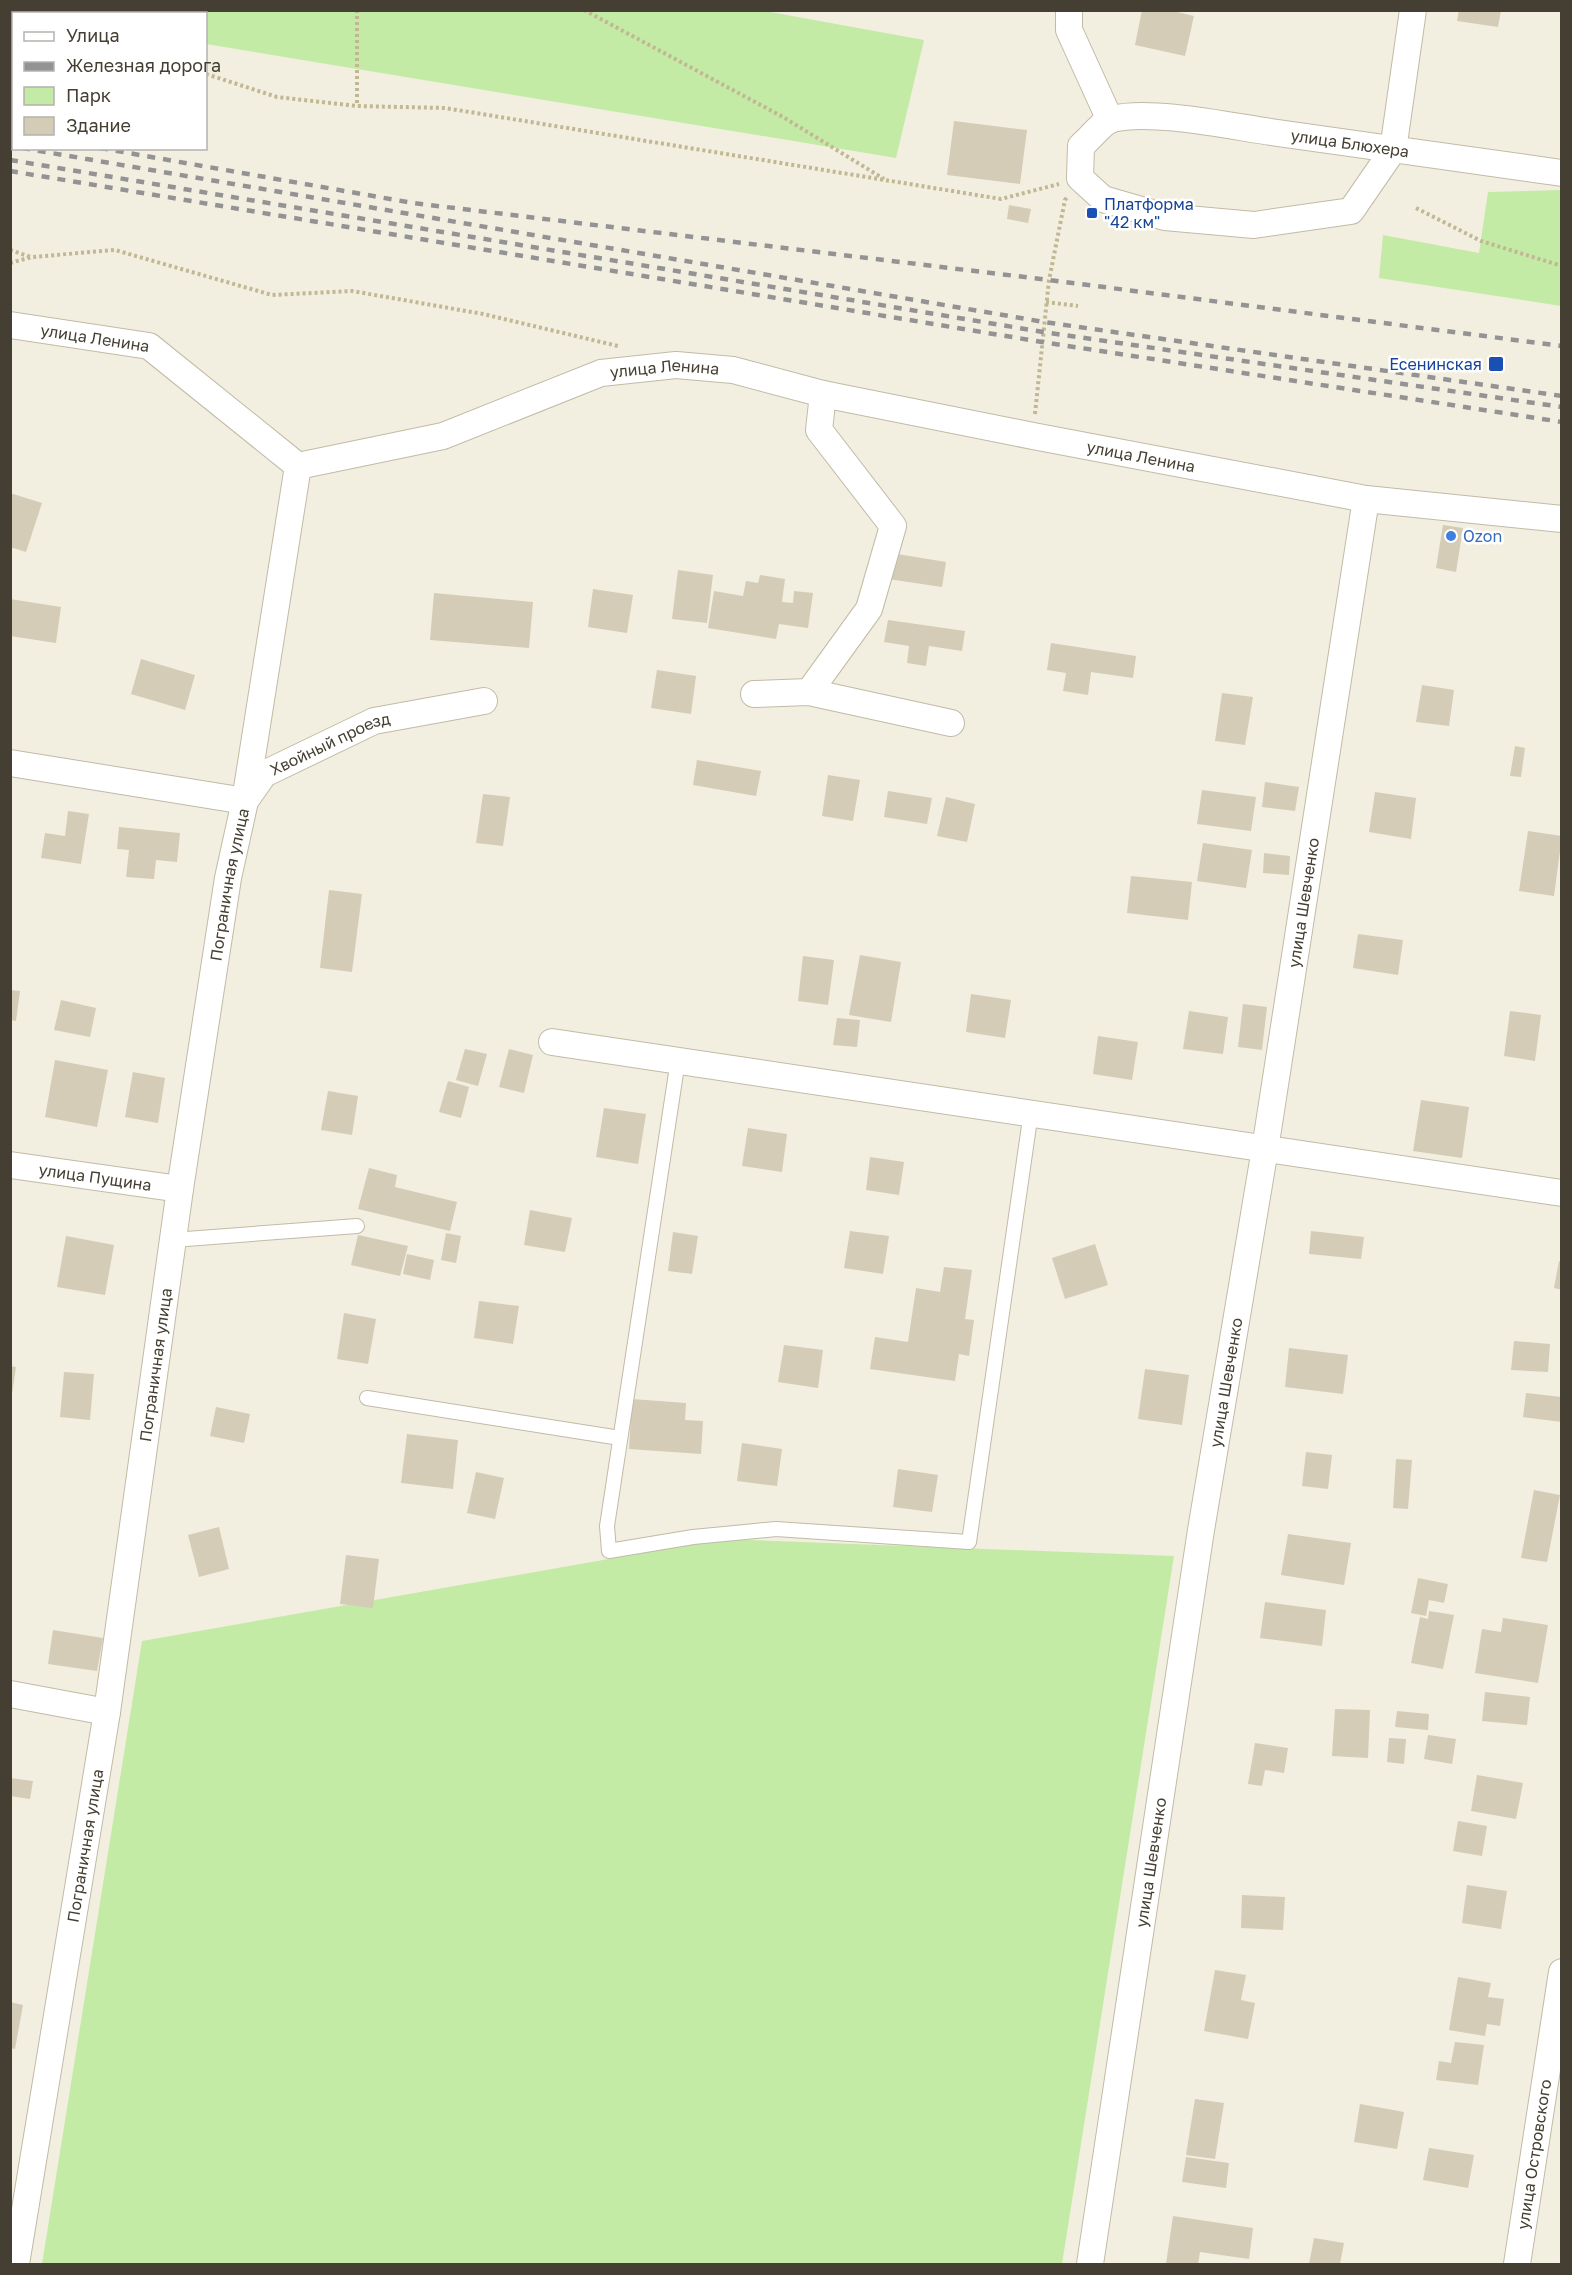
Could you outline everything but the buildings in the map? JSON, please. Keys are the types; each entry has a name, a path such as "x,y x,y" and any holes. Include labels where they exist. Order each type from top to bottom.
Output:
{"street":[{"path":"1069,10 1069,30 1110,120 1081,146 1080,178 1103,198 1165,217 1254,225 1351,211 1393,150 1413,10"},
{"name":"улица Блюхера","path":"1110,120 1138,116 1191,120 1562,174"},
{"name":"улица Ленина","path":"10,325 149,346 298,466 444,435 601,373 676,365 733,370 823,394 1366,499 1562,519"},
{"path":"809,692 869,609 893,526 819,430 823,394"},
{"name":"Пограничная улица","path":"16,2265 107,1712 180,1190 228,878 245,801 298,466"},
{"name":"улица Шевченко","path":"1090,2265 1201,1530 1264,1149 1366,499"},
{"path":"754,694 809,692 951,723"},
{"name":"Хвойный проезд","path":"245,801 264,774 374,721 484,701"},
{"path":"10,763 245,801"},
{"path":"552,1042 1562,1193"},
{"name":"улица Пущина","path":"10,1165 180,1190"},
{"path":"10,1694 107,1712"},
{"name":"улица Островского","path":"1517,2265 1562,1972"}],"lane":[{"path":"678,1060 607,1526 609,1551 693,1537 776,1529 969,1542 1030,1119"},
{"path":"173,1240 357,1226"},
{"path":"367,1398 620,1438"}],"path":[{"path":"357,10 357,106"},
{"path":"584,10 783,117 888,181"},
{"path":"207,74 278,97 357,106 444,108 1001,199 1080,178"},
{"path":"1033,436 1049,280 1065,200 1080,178"},
{"path":"1416,208 1481,241 1562,266"},
{"path":"10,250 32,257"},
{"path":"10,263 32,257 115,250 272,296 352,291 483,314 602,341 623,348"},
{"path":"1046,302 1078,306"}],"green space":[{"path":"759,10 924,40 896,158 207,44 207,12 10,11"},
{"path":"1561,190 1561,306 1379,278 1383,235 1479,253 1488,192"},
{"path":"722,1539 1174,1556 1062,2264 42,2264 142,1641"}],"railway":[{"path":"34,150 1044,322 1562,396"},
{"path":"111,150 413,203 1049,280 1562,346"},
{"path":"10,160 1043,332 1562,407"},
{"path":"10,171 1042,342 1562,422"}],"place":[{"name":"Платформа \"42 км\"","path":"1092,213"},
{"name":"Есенинская","path":"1496,364"},
{"name":"Ozon","path":"1451,536"}]}
